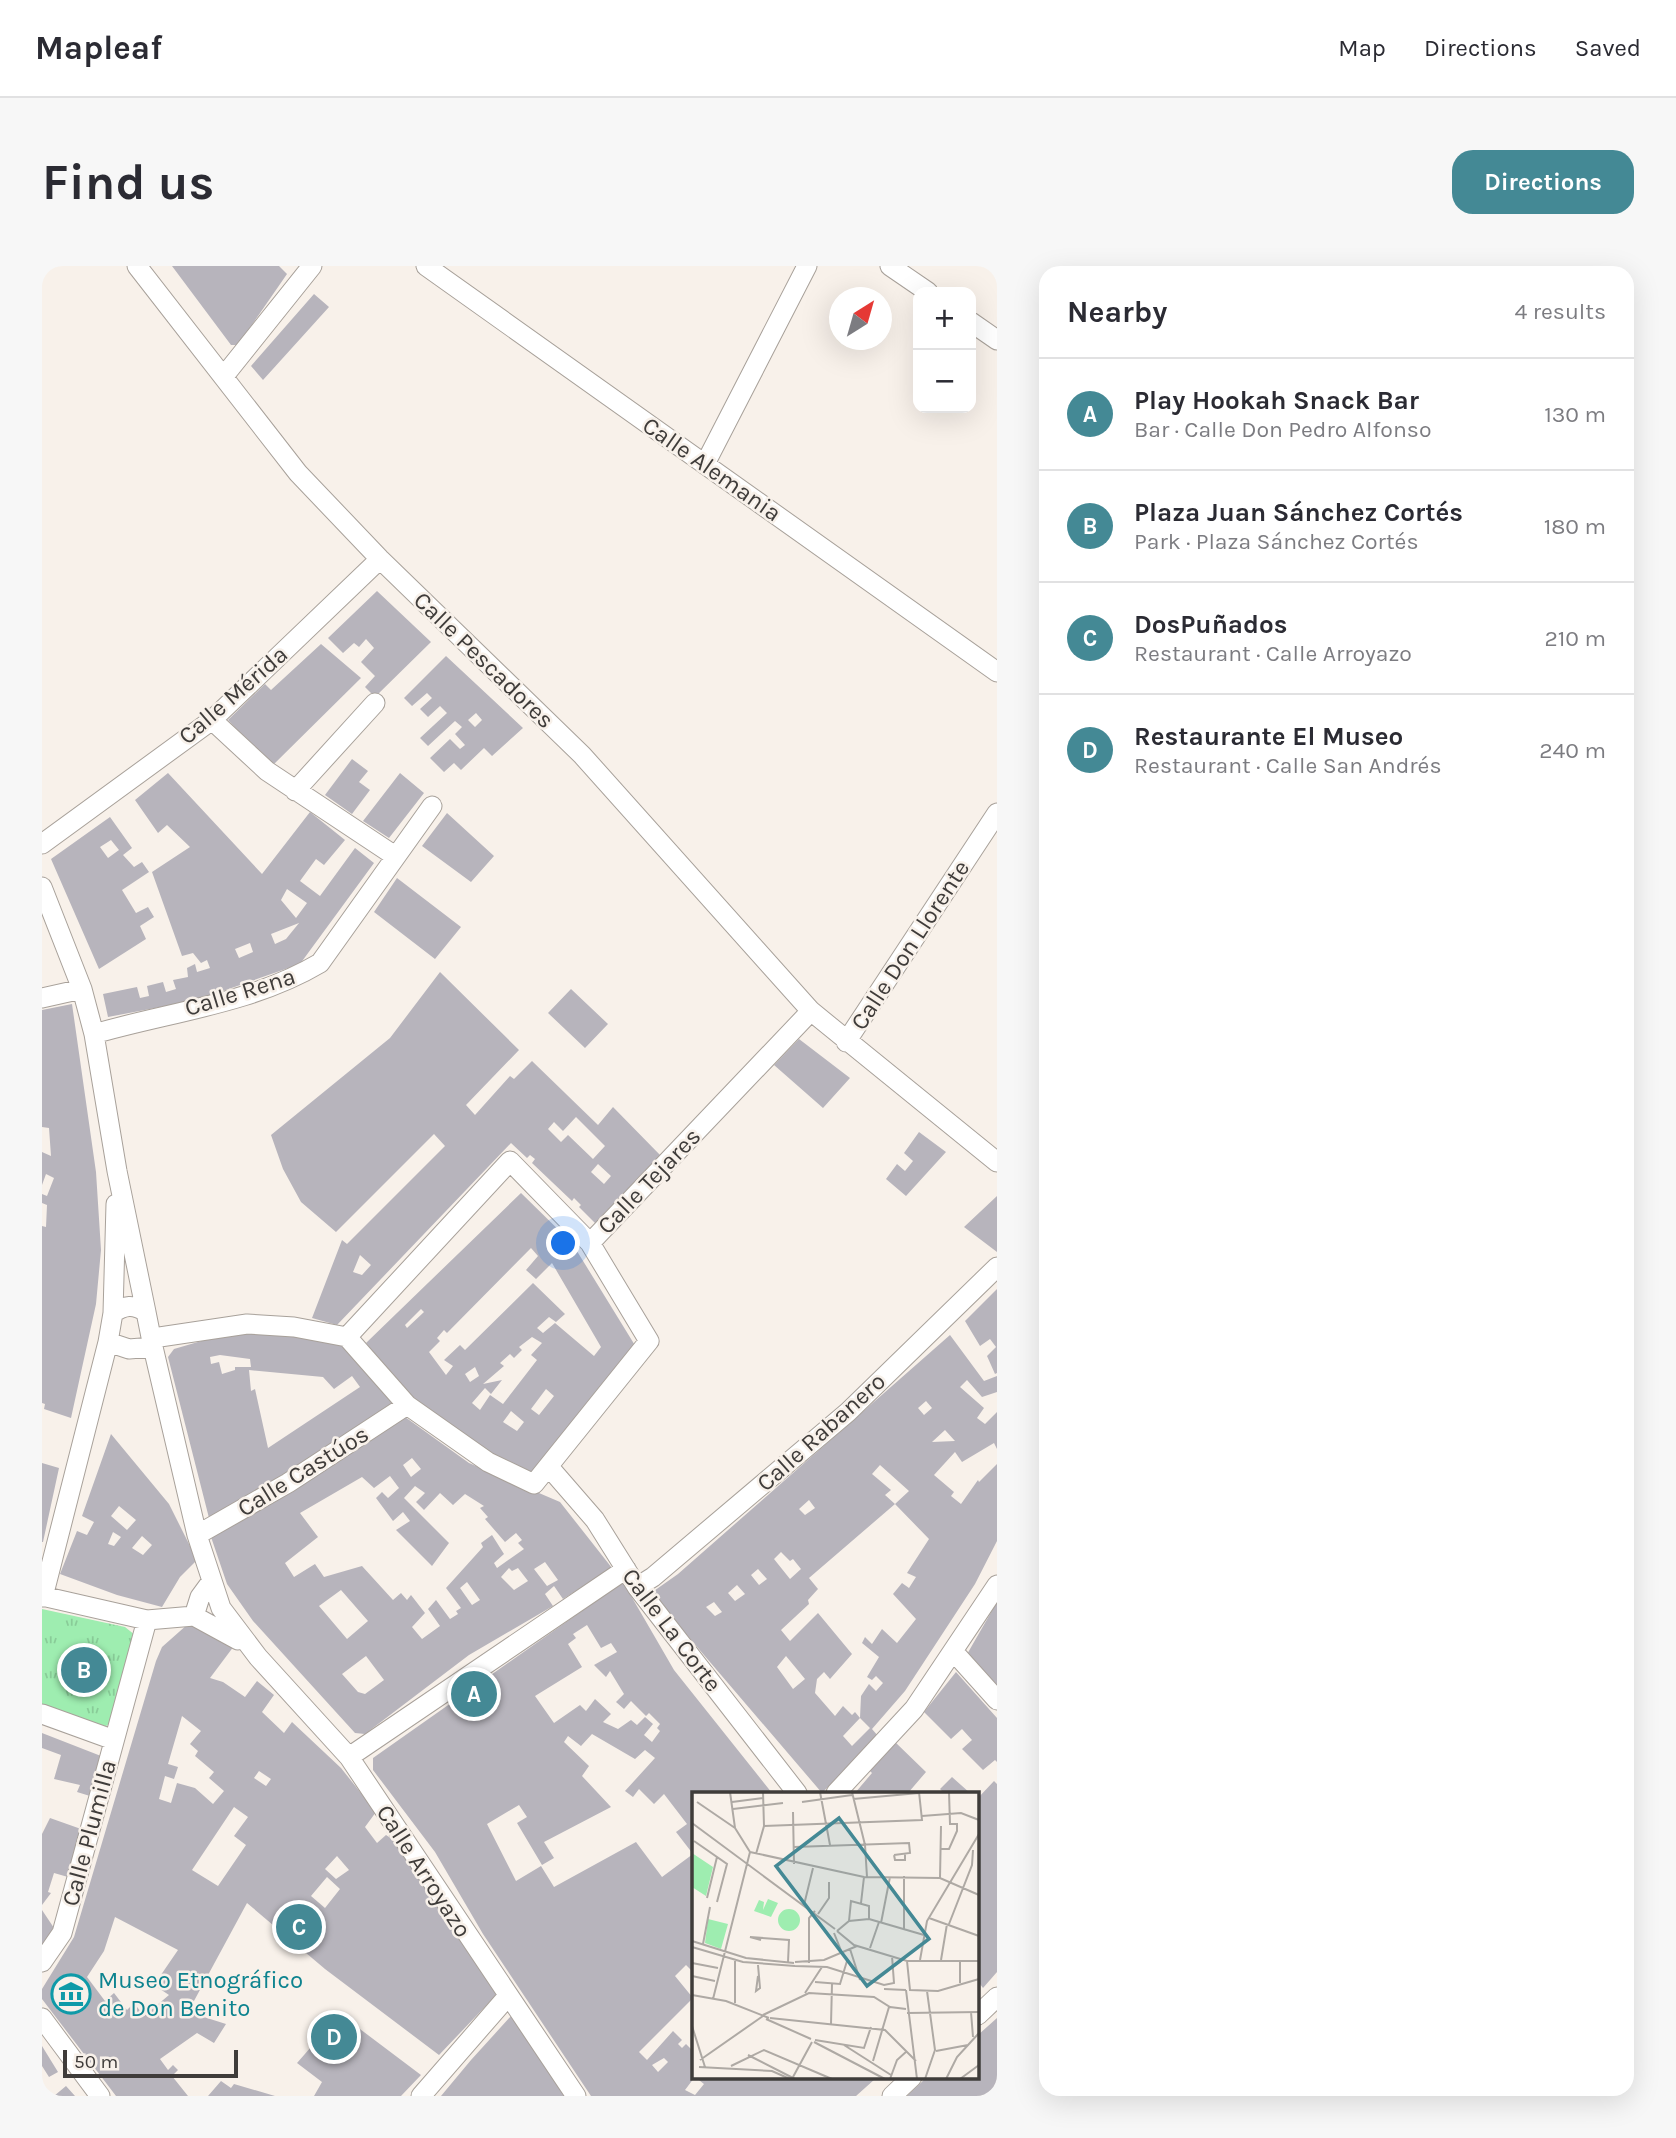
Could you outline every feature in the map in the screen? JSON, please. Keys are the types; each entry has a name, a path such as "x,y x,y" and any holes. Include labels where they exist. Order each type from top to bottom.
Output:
{"street":[{"name":"Calle Pescadores","path":"137,266 298,473 380,559 582,755 811,1012 997,1162"},
{"path":"224,376 312,266"},
{"name":"Calle Alemania","path":"426,266 997,672"},
{"path":"705,464 807,266"},
{"path":"890,266 921,287"},
{"path":"976,325 997,340"},
{"name":"Calle Mérida","path":"42,844 212,720 380,559"},
{"path":"295,791 375,703"},
{"path":"212,720 267,771 395,856"},
{"name":"Calle Rena","path":"93,1034 251,994 296,978 320,963 432,806"},
{"name":"Calle Don Llorente","path":"846,1042 997,813"},
{"path":"42,887 82,989 93,1034 117,1171 153,1342"},
{"path":"42,998 82,989"},
{"name":"Calle Tejares","path":"549,1467 649,1341 590,1243 811,1012"},
{"path":"347,1337 510,1161 590,1243"},
{"path":"117,1171 113,1313 108,1342 42,1596 147,1620 194,1616 200,1597 211,1582"},
{"name":"Calle Rabanero","path":"637,1587 653,1577 848,1412 997,1267"},
{"path":"113,1313 124,1306 137,1306 146,1312"},
{"path":"108,1342 129,1349 247,1324 294,1327 347,1337 407,1405 480,1457 534,1484 549,1467"},
{"name":"Calle Arroyazo","path":"153,1342 198,1535 221,1608 258,1657 349,1757 576,2096"},
{"name":"Calle Castúos","path":"198,1535 288,1483 407,1405"},
{"name":"Calle La Corte","path":"549,1467 595,1520 637,1587 796,1792"},
{"path":"349,1757 626,1569"},
{"path":"837,1792 914,1709 997,1585"},
{"name":"Calle Arroyazo","path":"194,1616 220,1627 258,1657"},
{"name":"Calle Plumilla","path":"42,1962 62,1933 147,1620"},
{"path":"953,1651 997,1700"},
{"path":"42,1714 114,1740"},
{"path":"421,2096 508,1996"},
{"path":"979,2014 997,1997"},
{"path":"42,2018 100,2096"},
{"path":"892,2096 911,2078"}],"green space":[{"path":"42,1609 125,1627 135,1635 113,1720 103,1729 42,1704"}],"building":[{"path":"172,266 279,266 287,274 238,345 231,345"},
{"path":"314,294 329,307 263,380 251,366"},
{"path":"377,591 431,642 375,697 365,687 375,676 361,662 374,648 366,639 359,647 354,643 343,653 328,638"},
{"path":"321,644 361,678 271,767 228,720 265,684 271,690"},
{"path":"446,656 523,728 492,756 484,748 461,770 454,763 444,772 430,758 450,739 460,749 465,745 455,734 462,727 455,721 428,746 420,738 447,713 440,706 428,717 420,709 432,698 427,693 412,706 404,698","holes":["476,713 482,720 475,727 468,720"]},
{"path":"352,759 368,771 359,782 370,790 352,814 325,795"},
{"path":"168,773 262,874 310,812 345,840 324,865 316,859 300,881 320,896 355,848 374,863 300,964 197,1000 108,1017 103,994 137,987 140,998 149,996 147,986 163,982 166,992 176,989 173,980 188,977 187,968 195,964 197,972 210,968 207,960 201,963 193,953 182,956 152,872 190,847 167,825 158,833 135,800","holes":["287,889 307,903 296,918 281,900","299,923 286,939 275,944 271,934","250,943 253,952 239,958 235,949"]},
{"path":"400,773 424,793 389,838 363,821"},
{"path":"447,813 494,856 471,882 422,846"},
{"path":"110,817 132,848 123,855 134,867 142,862 149,872 122,890 136,913 148,907 154,917 140,926 146,939 99,969 51,859","holes":["111,840 119,850 108,858 100,847"]},
{"path":"397,878 461,927 435,959 374,912"},
{"path":"440,972 519,1050 466,1105 475,1115 510,1076 514,1079 532,1061 598,1125 613,1107 661,1156 597,1225 574,1198 572,1201 532,1163 535,1159 530,1155 527,1158 511,1143 337,1325 312,1318 342,1240 347,1244 445,1146 434,1134 336,1232 301,1202 283,1169 271,1135 390,1038","holes":["576,1117 605,1146 593,1159 568,1135 561,1142 548,1129 554,1122 563,1131","598,1164 611,1176 604,1184 591,1172","360,1255 371,1265 362,1275 353,1272"]},
{"path":"571,989 608,1024 585,1048 548,1013"},
{"path":"72,1004 96,1172 101,1250 96,1304 71,1418 44,1409 45,1404 42,1403 42,1226 46,1227 47,1205 42,1203 42,1194 47,1196 54,1178 46,1174 42,1185 42,1152 51,1156 49,1128 42,1127 42,1010"},
{"path":"799,1039 850,1078 823,1108 774,1065"},
{"path":"919,1132 946,1152 906,1196 886,1179 897,1164 905,1171 913,1161 904,1153"},
{"path":"521,1193 572,1243 636,1347 530,1475 471,1444 429,1412 400,1385 366,1343","holes":["531,1248 538,1256 526,1270 536,1279 552,1263 601,1347 594,1356 555,1323 543,1333 537,1328 549,1317 556,1322 565,1314 533,1283 465,1350 460,1345 444,1360 453,1366 446,1375 429,1352 440,1341 437,1338 444,1330 447,1333","421,1309 424,1312 407,1328 405,1325","532,1337 542,1343 531,1355 537,1360 503,1404 490,1395 480,1410 472,1403 485,1388 491,1394 502,1380 483,1384 504,1366 500,1363 510,1354 514,1358 522,1350 519,1347","475,1367 479,1376 470,1382 465,1374","546,1389 554,1396 539,1415 531,1409","511,1411 524,1422 517,1431 503,1422"]},
{"path":"997,1196 997,1252 964,1227"},
{"path":"997,1289 997,1373 995,1374 987,1356 996,1347 990,1339 980,1346 965,1321"},
{"path":"232,1332 281,1333 347,1344 395,1407 273,1488 209,1518 168,1357 174,1349","holes":["220,1355 250,1359 251,1367 235,1367 235,1370 222,1374 219,1362 211,1364 210,1357","249,1370 323,1377 334,1389 352,1376 360,1387 268,1448 255,1389 251,1391"]},
{"path":"950,1335 984,1381 997,1376 997,1392 982,1397 967,1380 960,1387 984,1408 977,1418 985,1424 997,1412 997,1449 994,1443 962,1462 955,1452 934,1475 954,1492 951,1496 961,1504 978,1480 979,1482 997,1464 997,1541 975,1584 905,1691 872,1729 878,1736 823,1792 651,1593 678,1574","holes":["926,1401 932,1408 924,1415 918,1408","945,1430 955,1441 932,1442","880,1465 909,1491 895,1504 885,1495 891,1490 872,1474","809,1500 815,1508 805,1515 799,1509","895,1504 929,1539 907,1573 916,1577 909,1588 902,1583 893,1594 916,1619 897,1643 882,1629 872,1644 865,1637 862,1643 879,1657 867,1677 872,1680 876,1676 883,1683 876,1691 869,1684 861,1696 860,1718 855,1712 852,1715 843,1706 835,1716 815,1693 817,1679 824,1672 830,1679 852,1654 818,1613 790,1641 781,1630 809,1604 808,1600 818,1589 809,1578","781,1552 790,1561 793,1559 801,1569 790,1579 774,1559","758,1569 767,1579 759,1585 751,1575","737,1585 745,1594 735,1601 728,1593","714,1602 722,1612 715,1616 706,1607","786,1656 805,1679 793,1689 777,1667","860,1718 870,1728 852,1746 843,1736"]},
{"path":"405,1417 469,1463 560,1502 612,1568 563,1599 554,1586 545,1594 553,1606 469,1655 365,1734 355,1733 253,1621 227,1584 210,1534","holes":["412,1458 421,1469 411,1477 403,1465","390,1476 399,1488 388,1498 382,1492 376,1498 393,1521 403,1512 410,1521 396,1530 432,1566 449,1543 404,1498 415,1486 425,1493 416,1502 424,1510 440,1493 453,1505 465,1494 484,1506 480,1508 488,1517 485,1519 505,1542 516,1533 522,1540 518,1543 524,1549 497,1568 494,1563 504,1554 492,1535 481,1543 483,1547 446,1588 461,1608 456,1611 458,1614 450,1619 436,1600 428,1609 440,1626 422,1639 412,1627 425,1613 411,1595 407,1600 401,1593 393,1600 362,1566 324,1577 315,1564 294,1577 285,1563 318,1537 300,1513 362,1477 374,1488","545,1562 558,1580 547,1586 534,1569","509,1568 512,1571 518,1568 528,1581 514,1590 501,1577","467,1582 480,1600 472,1605 460,1588","341,1590 368,1621 347,1639 319,1606","366,1656 384,1680 365,1694 358,1692 342,1674"]},
{"path":"111,1434 169,1504 197,1560 180,1577 162,1607 117,1595 60,1574 77,1531 87,1535 94,1522 82,1516","holes":["119,1506 136,1520 127,1530 111,1516","113,1532 121,1537 114,1546 108,1544","142,1536 152,1545 143,1555 132,1548"]},
{"path":"42,1463 59,1468 43,1542 42,1542"},
{"path":"623,1582 674,1670 771,1792 692,1792 692,1853 676,1832 687,1824 664,1794 654,1804 639,1789 633,1797 625,1791 655,1758 645,1750 635,1759 592,1734 581,1746 568,1736 564,1742 589,1766 582,1776 611,1807 544,1842 554,1858 542,1865 517,1823 527,1817 519,1805 487,1824 516,1881 541,1866 554,1887 636,1842 662,1877 692,1855 692,1971 686,1965 675,1976 692,1999 639,2052 647,2060 673,2031 682,2040 678,2044 682,2048 686,2044 692,2050 694,2078 685,2090 695,2095 704,2084 696,2078 875,2079 856,2096 591,2096 483,1934 435,1852 373,1770 373,1758","holes":["587,1625 601,1648 611,1643 617,1652 594,1665 606,1677 610,1671 624,1694 616,1702 624,1709 631,1701 646,1716 649,1713 660,1724 657,1728 660,1731 652,1742 644,1735 653,1724 645,1717 637,1725 631,1720 618,1729 603,1722 611,1714 595,1699 586,1711 580,1705 554,1723 535,1696 582,1667 568,1644 576,1638 573,1634","664,2058 668,2062 658,2072 652,2065"]},
{"path":"997,1602 997,1691 966,1656"},
{"path":"188,1624 237,1642 210,1678 223,1682 245,1697 257,1681 274,1695 262,1712 284,1733 292,1722 341,1768 376,1812 365,1827 377,1843 386,1835 400,1844 500,1991 439,2055 325,1969 247,1903 188,2012 226,2024 214,2043 197,2033 160,2059 168,2070 173,2065 178,2070 172,2076 188,2096 116,2096 42,1999 42,1989 74,1937 162,1647","holes":["182,1716 201,1731 190,1744 198,1751 195,1756 214,1772 209,1778 224,1791 213,1804 195,1788 177,1783 171,1803 159,1799 165,1776 174,1779 178,1767 168,1764","259,1771 271,1779 266,1786 254,1778","234,1807 248,1817 234,1836 246,1845 218,1886 192,1870","337,1856 349,1870 336,1879 325,1869","327,1877 340,1889 325,1908 311,1896","115,1917 178,1950 154,1985 169,1995 144,2016 134,2003 127,2010 114,1993 105,2001 87,1977 104,1951"]},
{"path":"956,1672 997,1718 997,1762 995,1760 983,1770 962,1749 972,1740 962,1729 951,1739 924,1712"},
{"path":"42,1733 101,1756 90,1796 77,1792 80,1785 54,1779 61,1755 42,1748"},
{"path":"894,1741 926,1772 909,1792 856,1792 872,1773 868,1769"},
{"path":"952,1777 969,1792 943,1792 940,1789"},
{"path":"994,1781 997,1784 997,1972 983,1988 979,1986 979,1797"},
{"path":"50,1818 81,1829 68,1877 54,1873 48,1892 51,1893 42,1905 42,1834"},
{"path":"42,1910 54,1928 42,1946"},
{"path":"340,2014 421,2075 401,2096 314,2096 322,2082 297,2063"},
{"path":"511,2016 570,2096 441,2096 471,2060"},
{"path":"997,2018 997,2090 989,2096 907,2096 926,2078 979,2078 979,2034"},
{"path":"42,2046 58,2072 49,2077 42,2066"},
{"path":"221,2081 231,2088 234,2084 275,2096 208,2096"},
{"path":"66,2086 75,2096 54,2096"}],"place":[{"name":"Plaza Juan Sánchez Cortés","path":"84,1670"},
{"name":"Play Hookah Snack Bar","path":"474,1694"},
{"name":"DosPuñados","path":"299,1927"},
{"name":"Museo Etnográfico de Don Benito","path":"71,1994"},
{"name":"Restaurante El Museo","path":"334,2037"}]}
